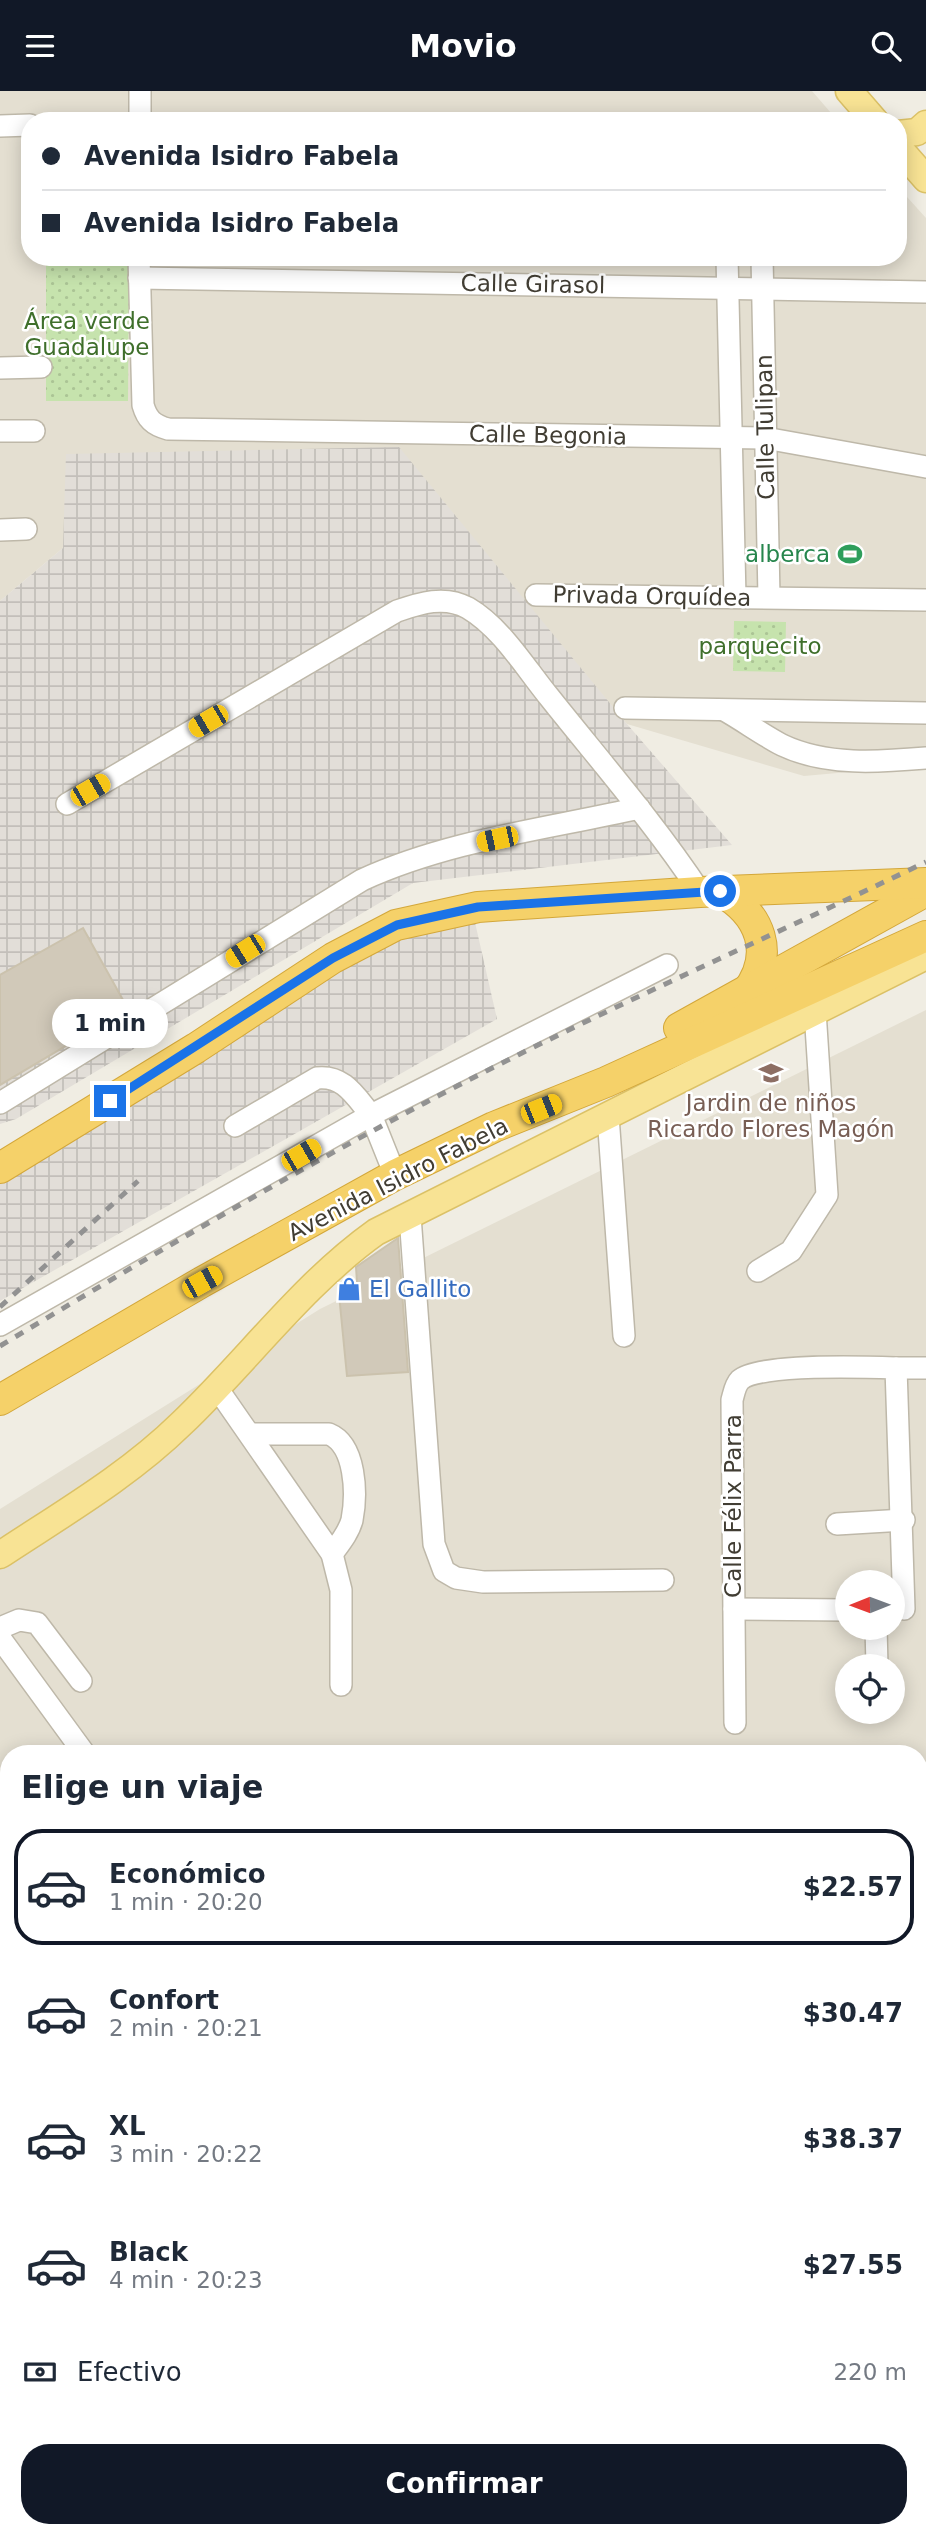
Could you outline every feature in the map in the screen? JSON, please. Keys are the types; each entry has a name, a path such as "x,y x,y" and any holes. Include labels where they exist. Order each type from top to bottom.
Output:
{"highway":[{"path":"0,1168 333,958 397,925 478,907 710,891 926,883"},
{"path":"710,891 746,908 758,931 761,944 760,970 746,993"},
{"path":"494,1127 550,1094 746,993 926,891"},
{"name":"Avenida Isidro Fabela","path":"0,1400 202,1282 395,1175 494,1127 606,1082 926,936"}],"main road":[{"path":"849,91 867,112"},
{"path":"907,133 917,132 926,124"},
{"path":"907,158 926,180"},
{"path":"0,1555 146,1455 218,1388 350,1251 376,1232 926,956"},
{"path":"0,1152 46,1141"}],"street":[{"path":"140,91 140,112"},
{"path":"0,126 21,125"},
{"name":"Calle Tulipan","path":"727,266 735,597"},
{"name":"Calle Tulipan","path":"762,266 769,597"},
{"name":"Calle Girasol","path":"139,268 926,292"},
{"name":"Calle Begonia","path":"139,268 143,405 147,417 156,426 167,429 765,438 926,467"},
{"path":"0,368 41,367"},
{"path":"0,431 34,431"},
{"path":"0,530 26,529"},
{"name":"Privada Orquídea","path":"536,595 926,600"},
{"path":"67,804 397,611 421,602 445,601 467,607 499,634 639,808 710,891"},
{"path":"625,708 926,713"},
{"path":"723,710 782,745 827,758 851,761 926,758"},
{"path":"0,1103 339,893 380,871 449,849 639,808"},
{"path":"0,1325 371,1115 667,965"},
{"path":"758,1271 791,1251 827,1195 815,1011"},
{"path":"235,1126 317,1078 341,1080 371,1115 395,1175"},
{"path":"608,1116 624,1336"},
{"path":"410,1216 435,1544 444,1571 456,1578 483,1581 663,1580"},
{"path":"896,1368 904,1520 901,1570"},
{"name":"Calle Félix Parra","path":"734,1723 732,1400 739,1381 751,1374 766,1371 926,1368"},
{"path":"218,1388 332,1554 341,1590 341,1685"},
{"path":"251,1434 329,1434 338,1437 346,1448 351,1471 352,1522 332,1554"},
{"path":"837,1524 904,1520"},
{"path":"905,1609 926,1608"},
{"path":"734,1609 835,1610"},
{"path":"0,1628 19,1620 37,1623 81,1681"},
{"path":"0,1638 78,1745"}],"shaded area":[{"path":"0,91 812,91 830,112 21,112 21,266 907,266 907,197 926,218 926,765 804,776 627,724 494,567 63,548 0,601"},
{"path":"399,447 627,724 732,845 413,883 16,1119 0,1124 0,601 63,548 66,454"},
{"path":"474,918 497,1019 0,1301 0,1184 379,939"},
{"path":"926,1010 926,1745 0,1745 0,1509 320,1309"}],"green space":[{"name":"Área verde Guadalupe","path":"46,266 129,266 128,401 46,401"},
{"name":"parquecito","path":"734,621 786,622 785,672 733,671"}],"building":[{"path":"83,928 128,1009 0,1085 0,975"},
{"path":"398,1238 408,1372 347,1376 338,1284 357,1282 356,1267"}],"railway":[{"path":"0,1346 257,1195 454,1088 621,1005 926,862"},
{"path":"0,1307 138,1181"}],"place":[{"name":"alberca","path":"850,554"},
{"name":"Jardin de niños Ricardo Flores Magón","path":"771,1073"},
{"name":"El Gallito","path":"349,1289"}],"route":[{"path":"110,1101 333,958 397,925 478,907 720,891"}]}
